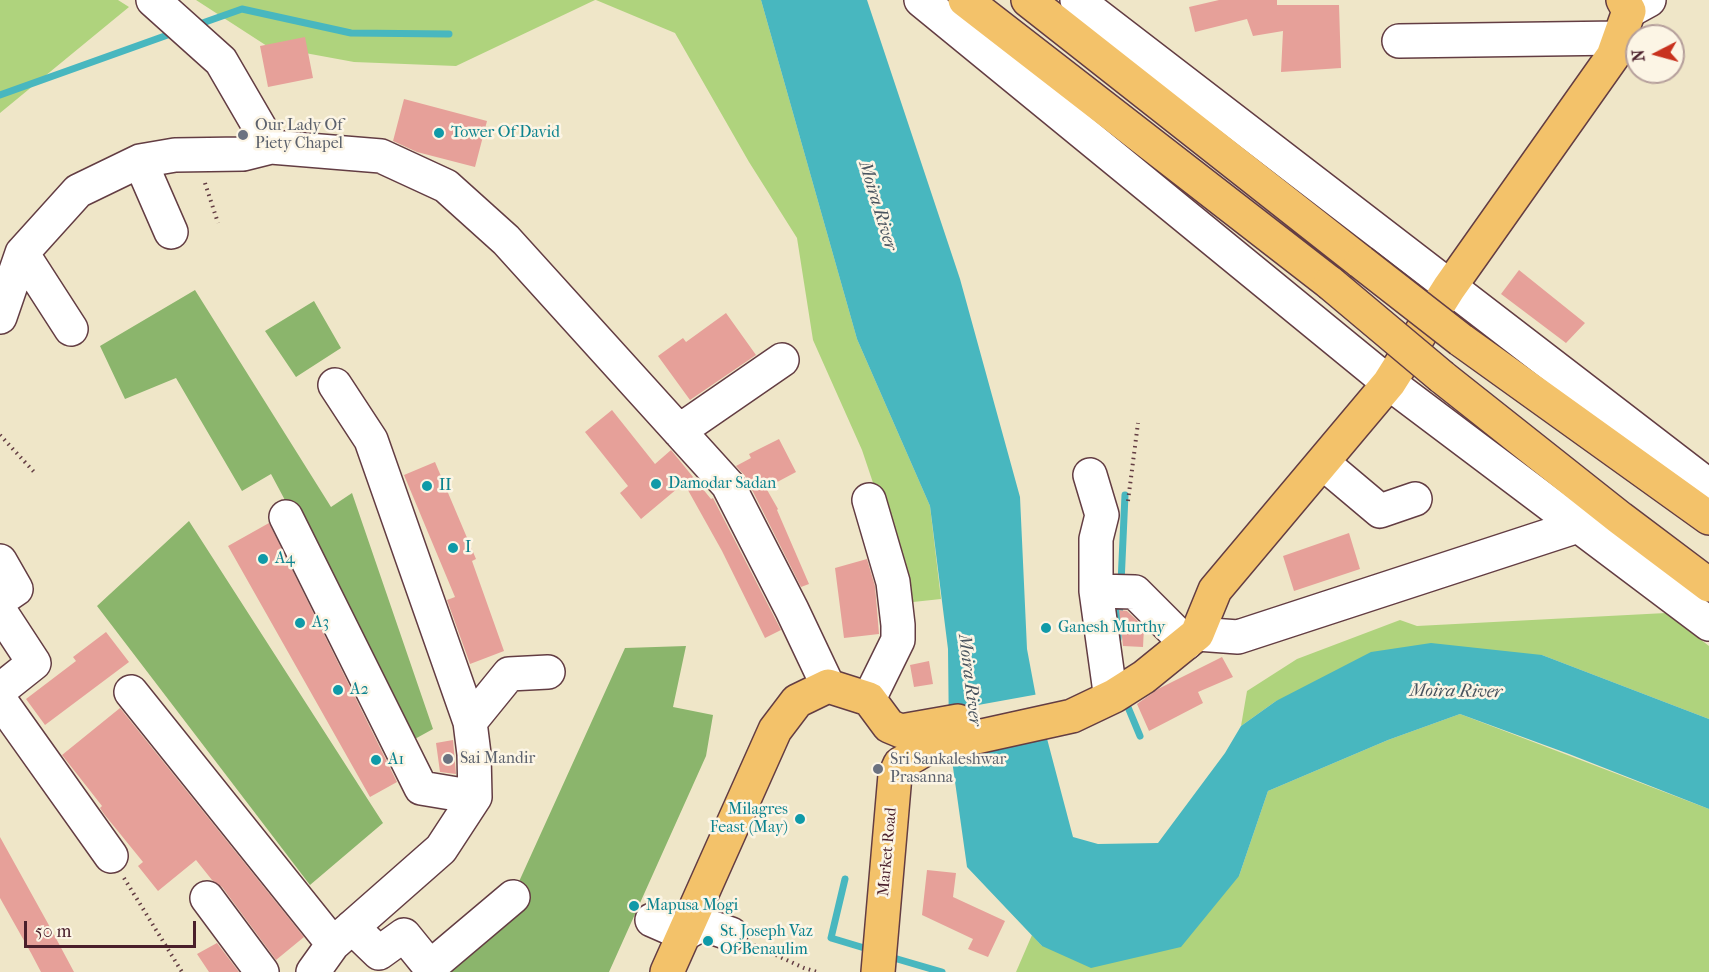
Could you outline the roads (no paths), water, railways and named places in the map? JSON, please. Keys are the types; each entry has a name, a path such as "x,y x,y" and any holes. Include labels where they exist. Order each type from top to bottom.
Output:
{"main road":[{"path":"965,0 1330,283 1442,377 1620,518 1709,585"},
{"path":"1028,0 1461,340 1709,518"},
{"path":"667,972 776,730 797,701 828,686 869,699 889,726 924,739 1114,696 1144,677 1192,639 1215,590 1389,383 1449,288 1613,56 1630,12"},
{"path":"1070,707 1109,685 1144,677"},
{"name":"Market Road","path":"878,972 895,775 889,726"},
{"path":"895,775 900,764 924,739"}],"street":[{"path":"153,0 222,61 271,147"},
{"path":"921,0 1389,383 1709,624"},
{"path":"1095,5 1449,288 1709,486"},
{"path":"1400,41 1630,12"},
{"path":"0,317 22,253 78,191 140,161 195,153 243,154 271,147 381,156 446,186 506,240 728,485 828,686"},
{"path":"140,161 171,232"},
{"path":"22,253 71,329"},
{"path":"679,431 782,360"},
{"path":"313,972 342,936 441,849 475,797 474,753 470,722 371,440 335,385"},
{"path":"1323,463 1380,512 1415,499"},
{"path":"1090,475 1102,515 1096,539 1096,591 1109,685"},
{"path":"869,500 893,582 898,640 869,699"},
{"path":"286,517 421,788 475,797"},
{"path":"1096,591 1135,592 1192,639 1238,637 1578,526"},
{"path":"0,561 16,589 0,600"},
{"path":"0,611 34,663 0,690"},
{"path":"470,722 509,674 548,672"},
{"path":"131,692 342,936 379,953 404,935 430,967 513,897"},
{"path":"0,700 111,856"},
{"path":"207,898 262,972"},
{"path":"652,920 684,934 702,924 732,934"}],"water":[{"name":"Moira River","path":"761,0 867,0 960,279 1020,497 1027,649 1036,697 1073,837 1098,844 1158,843 1225,753 1241,726 1276,701 1371,652 1431,643 1542,655 1709,719 1709,809 1460,714 1388,740 1268,791 1239,876 1181,947 1091,968 1042,946 967,867 949,739 948,649 930,506 857,339"}],"waterway":[{"path":"194,26 242,9 351,33 449,34"},
{"path":"0,95 176,32"},
{"path":"1121,583 1125,495"},
{"path":"1118,639 1120,600"},
{"path":"1125,700 1140,736"},
{"path":"845,879 831,938 871,950"},
{"path":"887,956 942,972"}],"place":[{"name":"Tower Of David","path":"439,133"},
{"name":"Our Lady Of Piety Chapel","path":"243,135"},
{"name":"Damodar Sadan","path":"656,484"},
{"name":"II","path":"427,486"},
{"name":"I","path":"453,548"},
{"name":"A4","path":"263,559"},
{"name":"A3","path":"300,623"},
{"name":"Ganesh Murthy","path":"1046,628"},
{"name":"A2","path":"338,690"},
{"name":"Sai Mandir","path":"448,759"},
{"name":"A1","path":"376,760"},
{"name":"Sri Sankaleshwar Prasanna","path":"878,769"},
{"name":"Milagres Feast (May)","path":"800,819"},
{"name":"Mapusa Mogi","path":"634,906"},
{"name":"St. Joseph Vaz Of Benaulim","path":"708,941"}]}
